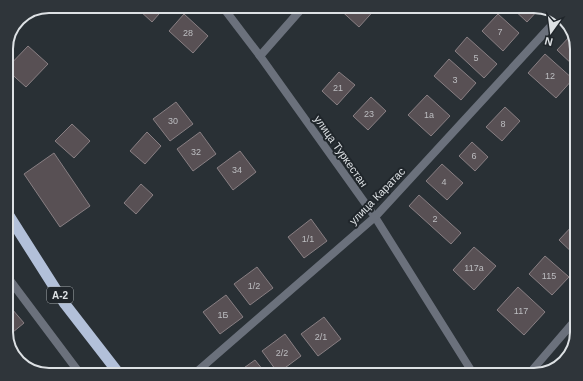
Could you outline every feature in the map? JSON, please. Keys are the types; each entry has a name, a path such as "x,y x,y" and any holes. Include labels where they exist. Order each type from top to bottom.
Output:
{"highway":[{"name":"A-2","path":"13,222 65,304 115,368"}],"street":[{"name":"улица Туркестан","path":"227,13 260,56 375,217 470,368"},
{"path":"260,56 298,13"},
{"name":"улица Каратас","path":"201,368 375,217 556,20"},
{"path":"13,284 76,368"},
{"path":"534,368 570,326"}],"building":[{"path":"142,13 160,13 152,22"},
{"path":"344,13 372,13 359,27"},
{"path":"517,13 535,13 527,22"},
{"path":"184,14 208,36 193,53 169,31"},
{"path":"498,14 519,33 503,51 482,31"},
{"path":"467,37 497,64 484,78 455,51"},
{"path":"568,38 570,62 557,50"},
{"path":"28,46 48,64 26,87 13,75 13,62"},
{"path":"545,54 570,76 570,82 556,98 528,73"},
{"path":"449,59 476,83 461,100 434,76"},
{"path":"339,72 355,85 337,105 322,91"},
{"path":"427,95 450,116 431,136 408,115"},
{"path":"371,97 386,111 368,130 353,116"},
{"path":"176,102 193,124 170,141 153,119"},
{"path":"505,107 520,121 502,141 486,127"},
{"path":"72,124 90,141 74,158 55,141"},
{"path":"147,132 161,146 145,164 130,151"},
{"path":"200,132 216,154 193,171 177,149"},
{"path":"472,142 488,157 475,171 459,156"},
{"path":"240,151 256,172 233,190 217,168"},
{"path":"54,153 90,206 60,227 24,174"},
{"path":"442,164 463,183 447,200 426,181"},
{"path":"141,184 153,195 136,214 124,203"},
{"path":"419,195 461,233 451,244 409,206"},
{"path":"311,219 327,241 304,258 288,237"},
{"path":"570,228 570,250 559,240"},
{"path":"474,247 496,266 474,290 453,270"},
{"path":"545,256 569,277 552,295 529,274"},
{"path":"257,267 273,288 250,305 234,284"},
{"path":"518,287 545,312 524,335 497,310"},
{"path":"226,295 243,317 220,334 203,312"},
{"path":"13,310 24,323 13,332"},
{"path":"324,317 341,339 318,356 301,334"},
{"path":"285,334 301,356 285,368 274,368 262,351"},
{"path":"255,360 261,368 244,368"}]}
